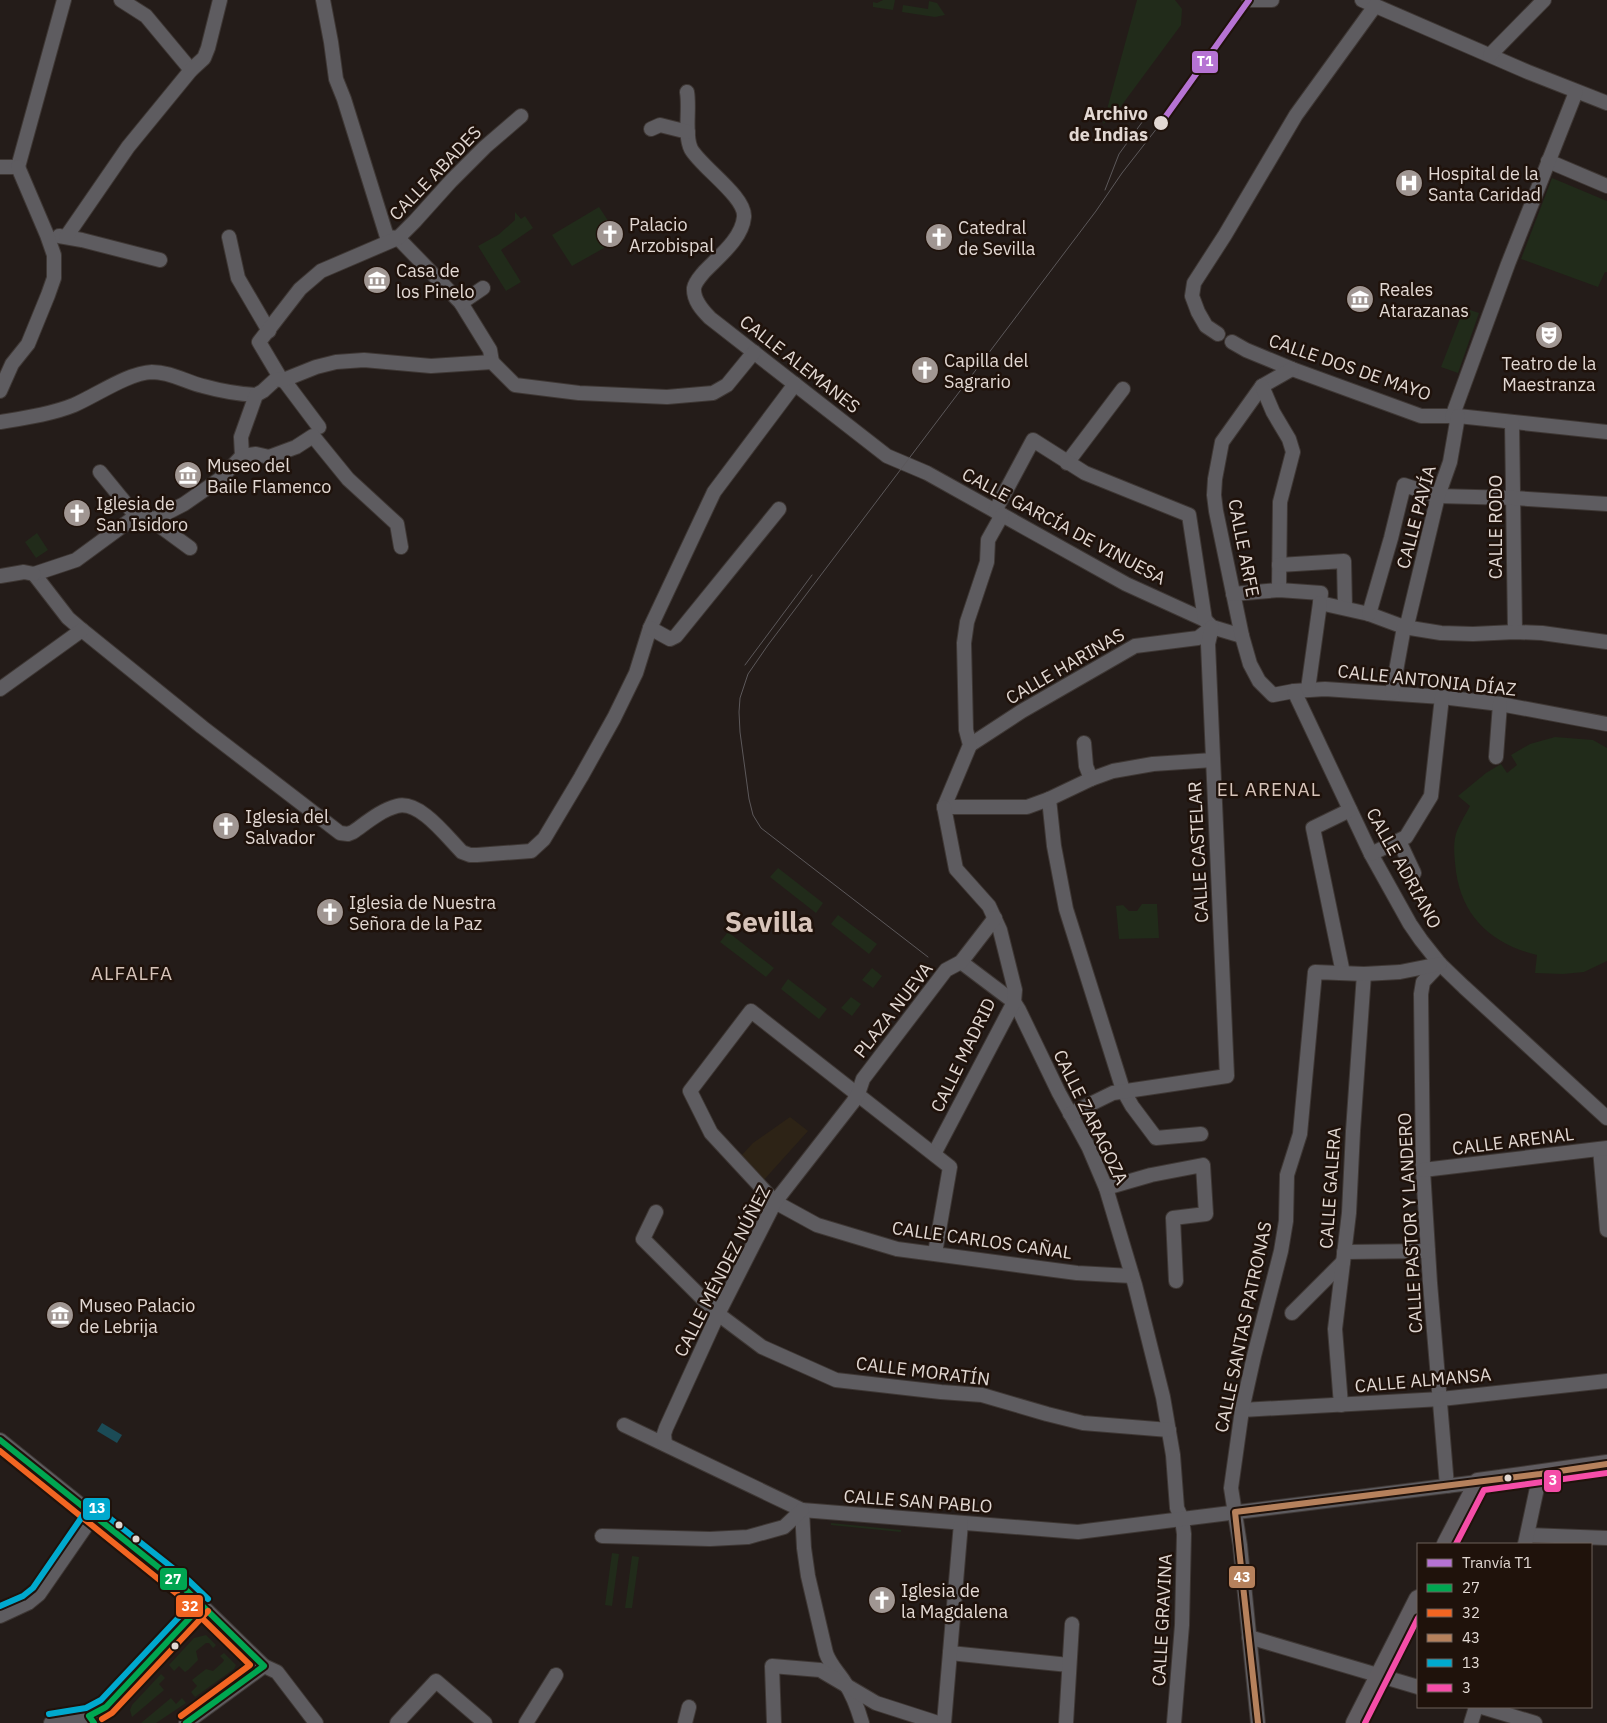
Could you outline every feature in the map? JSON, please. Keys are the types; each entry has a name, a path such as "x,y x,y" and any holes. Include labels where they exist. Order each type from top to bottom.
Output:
{"main road":[{"path":"1447,1543 1478,1482 1607,1464"},
{"path":"1355,1723 1417,1601"}],"street":[{"path":"0,391 12,364 28,344 54,278 54,256 18,167 64,0"},
{"path":"121,0 146,16 191,70"},
{"path":"66,237 128,147 191,70 204,58 220,0"},
{"path":"323,0 332,42 336,79 387,237 398,238 461,303 490,350 492,362 515,385 579,393 682,396 713,393 727,385 754,352"},
{"path":"1251,0 1272,0"},
{"path":"1490,56 1544,0"},
{"path":"1218,334 1206,326 1198,312 1192,296 1194,283 1226,235 1296,115 1369,3 1490,56 1607,104"},
{"path":"651,130 660,125 688,132 689,105 687,92"},
{"name":"CALLE PAVÍA","path":"1392,693 1404,627 1408,621 1438,496 1450,462 1455,416 1508,264 1576,92"},
{"name":"CALLE ABADES","path":"281,379 259,342 300,289 321,271 398,238 485,147 521,116"},
{"name":"CALLE ALEMANES","path":"688,132 692,150 736,198 744,214 741,230 699,278 694,288 694,295 702,310 886,456 906,464"},
{"path":"1548,161 1607,186"},
{"path":"0,167 18,167"},
{"path":"47,235 66,237 160,260"},
{"path":"229,237 238,278 269,330"},
{"path":"461,303 482,288"},
{"name":"CALLE DOS DE MAYO","path":"1232,342 1246,350 1292,369 1422,416 1455,416 1607,432"},
{"path":"0,422 56,411 74,405 122,382 151,372 171,374 202,386 235,394 256,395 275,380 323,366 355,361 364,360 431,366 492,362"},
{"name":"CALLE ARFE","path":"1273,695 1258,681 1250,664 1242,636 1216,511 1214,496 1215,478 1222,442 1262,386 1292,369"},
{"path":"281,379 348,478 397,524 401,547"},
{"path":"34,574 68,618 82,630 223,743 340,833 348,834 387,809 398,805 410,806 421,812 462,852 477,855 526,852 535,848 544,839 614,718 636,673 650,628 714,492 795,384"},
{"path":"1262,386 1273,412 1289,439 1293,452 1280,502 1279,590"},
{"path":"1123,389 1067,463 1033,440 999,513 988,540 987,562 967,622 964,643 966,730 970,744 944,807 1027,807 1049,799 1090,779 1113,771 1143,766 1213,760"},
{"path":"242,456 241,437 256,395"},
{"name":"CALLE RODO","path":"1512,422 1514,632"},
{"path":"155,520 184,504 220,479 242,456 256,454 269,457 296,447 316,432"},
{"name":"CALLE CASTELAR","path":"1067,463 1085,473 1189,515 1208,624 1227,1076 1123,1090"},
{"name":"CALLE GARCÍA DE VINUESA","path":"906,464 927,473 1126,584 1208,624 1242,636"},
{"path":"100,472 136,516 155,520 160,526 190,548"},
{"path":"1369,614 1392,538 1404,485 1438,496 1514,498 1607,504"},
{"path":"650,628 670,638 676,636 778,509"},
{"path":"0,576 24,572 34,574 76,560 136,516"},
{"path":"1279,565 1344,561 1345,608"},
{"path":"1233,594 1279,590 1321,593 1308,689"},
{"path":"1320,603 1369,614 1404,627 1441,633 1542,633 1607,642"},
{"name":"CALLE HARINAS","path":"970,744 1022,710 1136,646 1198,638 1208,624"},
{"path":"0,689 82,630"},
{"name":"CALLE ANTONIA DÍAZ","path":"1273,695 1308,689 1325,689 1442,697 1500,704 1607,724"},
{"name":"CALLE ADRIANO","path":"1294,691 1350,810 1410,924 1440,964 1607,1118"},
{"path":"1372,854 1406,837 1431,796 1442,697"},
{"path":"1496,757 1500,704"},
{"path":"1084,743 1086,766 1090,779"},
{"path":"1049,799 1054,846 1066,909 1123,1090 1132,1106 1156,1138 1201,1134"},
{"name":"CALLE ZARAGOZA","path":"944,807 956,869 989,906 996,918 1016,990 1014,1002 1089,1148 1106,1188 1132,1276 1163,1397 1173,1455 1177,1508 1182,1519"},
{"path":"1350,810 1313,828 1343,973 1400,972 1440,964"},
{"path":"1399,841 1414,873"},
{"name":"PLAZA NUEVA","path":"856,1098 863,1079 946,970 964,959 996,918"},
{"name":"CALLE MADRID","path":"934,1154 1014,1002 964,959"},
{"name":"CALLE PASTOR Y LANDERO","path":"1440,964 1424,982 1421,994 1423,1170 1447,1486"},
{"name":"CALLE SANTAS PATRONAS","path":"1258,1723 1231,1488 1242,1410 1286,1221 1287,1175 1300,1134 1316,972 1343,973"},
{"name":"CALLE GALERA","path":"1341,1405 1335,1330 1350,1213 1353,1131 1364,974"},
{"name":"CALLE CARLOS CAÑAL","path":"856,1098 751,1011 690,1091 710,1133 774,1202 816,1225 897,1249 1077,1274 1132,1276"},
{"path":"1070,1114 1112,1093 1123,1090"},
{"path":"856,1098 950,1167 935,1253"},
{"name":"CALLE MÉNDEZ NÚÑEZ","path":"666,1444 664,1434 666,1428 718,1314 774,1202 856,1098"},
{"path":"1603,1148 1607,1230"},
{"name":"CALLE ARENAL","path":"1423,1170 1603,1148"},
{"path":"1106,1188 1202,1165 1206,1214 1173,1218 1176,1281"},
{"name":"CALLE MORATÍN","path":"656,1212 642,1240 718,1314 762,1347 836,1380 982,1395 1083,1423 1169,1430"},
{"path":"1292,1313 1343,1257 1428,1250"},
{"name":"CALLE ALMANSA","path":"1242,1410 1441,1399 1607,1381"},
{"name":"CALLE SAN PABLO","path":"624,1425 802,1510 1078,1532 1478,1482"},
{"path":"0,1440 183,1587 264,1666 277,1672 316,1723"},
{"path":"1540,1474 1527,1540 1607,1538"},
{"path":"602,1536 710,1539 748,1537 784,1527 802,1510"},
{"path":"802,1510 808,1576 826,1654 858,1707 862,1723"},
{"path":"0,1616 28,1603 39,1594 93,1516"},
{"name":"CALLE GRAVINA","path":"1174,1723 1182,1625 1184,1534 1182,1519"},
{"path":"944,1723 961,1523"},
{"path":"51,1723 91,1719 106,1707 202,1605"},
{"path":"1066,1723 1072,1624"},
{"path":"1249,1637 1417,1688"},
{"path":"950,1653 1069,1665"},
{"path":"186,1723 264,1666"},
{"path":"774,1723 772,1666 820,1670 876,1703 938,1723"},
{"path":"526,1723 556,1675"},
{"path":"397,1723 436,1681 485,1723"},
{"path":"685,1723 689,1707"},
{"path":"1471,1723 1476,1708"},
{"path":"1485,1708 1536,1723"}],"shaded area":[{"path":"790,1117 808,1131 762,1182 739,1158 753,1143"}],"green space":[{"path":"883,0 895,0 893,10 873,7 873,2 877,3"},
{"path":"1137,0 1175,0 1182,9 1181,25 1113,117 1103,124"},
{"path":"929,1 937,3 945,15 935,17 902,12 903,5 928,9"},
{"path":"1552,178 1607,201 1607,272 1605,272 1598,287 1521,259"},
{"path":"599,207 620,239 572,266 552,235"},
{"path":"515,212 521,219 525,216 533,228 501,250 521,282 506,291 478,246 498,235 515,220"},
{"path":"1464,308 1479,313 1458,373 1441,367"},
{"path":"37,533 48,550 36,558 25,542"},
{"path":"1555,737 1593,740 1607,748 1607,961 1584,972 1563,974 1535,973 1537,955 1506,944 1482,927 1465,903 1456,872 1454,851 1456,834 1470,806 1458,796 1486,773 1501,764 1507,773 1517,765 1511,755 1530,744"},
{"path":"778,868 823,903 816,913 770,877"},
{"path":"1142,904 1157,904 1159,938 1119,939 1116,906 1123,905 1129,911 1137,911"},
{"path":"838,915 877,944 869,954 831,924"},
{"path":"728,932 774,968 766,977 720,942"},
{"path":"872,968 882,976 873,988 862,980"},
{"path":"788,979 827,1009 819,1019 781,989"},
{"path":"851,997 861,1004 852,1016 841,1008"},
{"path":"831,1523 901,1530 901,1532 831,1525"},
{"path":"612,1553 619,1554 612,1606 605,1605"},
{"path":"632,1556 639,1557 632,1608 625,1608"},
{"path":"206,1635 216,1645 213,1648 209,1643 206,1643 196,1651 198,1660 188,1670 185,1672 179,1666 174,1671 169,1665 194,1638"},
{"path":"224,1653 236,1665 234,1669 195,1697 191,1692 197,1686 192,1680 206,1669 213,1671 223,1662 224,1660 220,1656"},
{"path":"161,1674 165,1678 159,1684 164,1690 132,1717 130,1710 132,1705"},
{"path":"171,1698 176,1704 182,1698 186,1703 156,1723 141,1723"}],"water":[{"path":"102,1423 122,1435 117,1443 97,1431"}],"tram line":[{"name":"T1","path":"1161,123 1249,0"},
{"path":"1105,190 1119,154 1148,114"},
{"path":"928,957 761,828 753,815 749,799 740,732 740,698 748,674 768,645 1161,123"},
{"path":"745,665 812,575"}],"transit line":[{"name":"27","path":"0,1440 183,1587 264,1666 186,1723"},
{"name":"32","path":"0,1451 177,1594 250,1665 181,1716"},
{"name":"43","path":"1258,1723 1235,1512 1607,1464"},
{"name":"3","path":"1457,1543 1484,1490 1607,1473"},
{"name":"13","path":"0,1606 23,1596 33,1588 86,1511 93,1507 188,1580 208,1599"},
{"name":"13","path":"49,1714 86,1708 101,1700 196,1599"},
{"name":"27","path":"94,1723 89,1716 106,1707 202,1605"},
{"name":"32","path":"102,1719 112,1713 208,1611"},
{"name":"3","path":"1365,1723 1417,1620"}],"place":[{"name":"Archivo de Indias","path":"1161,123"},
{"name":"Hospital de la Santa Caridad","path":"1409,183"},
{"name":"Palacio Arzobispal","path":"610,234"},
{"name":"Catedral de Sevilla","path":"939,237"},
{"name":"Casa de los Pinelo","path":"377,280"},
{"name":"Reales Atarazanas","path":"1360,299"},
{"name":"Teatro de la Maestranza","path":"1549,335"},
{"name":"Capilla del Sagrario","path":"925,370"},
{"name":"Museo del Baile Flamenco","path":"188,475"},
{"name":"Iglesia de San Isidoro","path":"77,513"},
{"name":"Iglesia del Salvador","path":"226,826"},
{"name":"Iglesia de Nuestra Señora de la Paz","path":"330,912"},
{"name":"Museo Palacio de Lebrija","path":"60,1315"},
{"name":"Iglesia de la Magdalena","path":"882,1600"}],"district":[{"name":"EL ARENAL","path":"1269,789"},
{"name":"Sevilla","path":"769,921"},
{"name":"ALFALFA","path":"132,973"}]}
